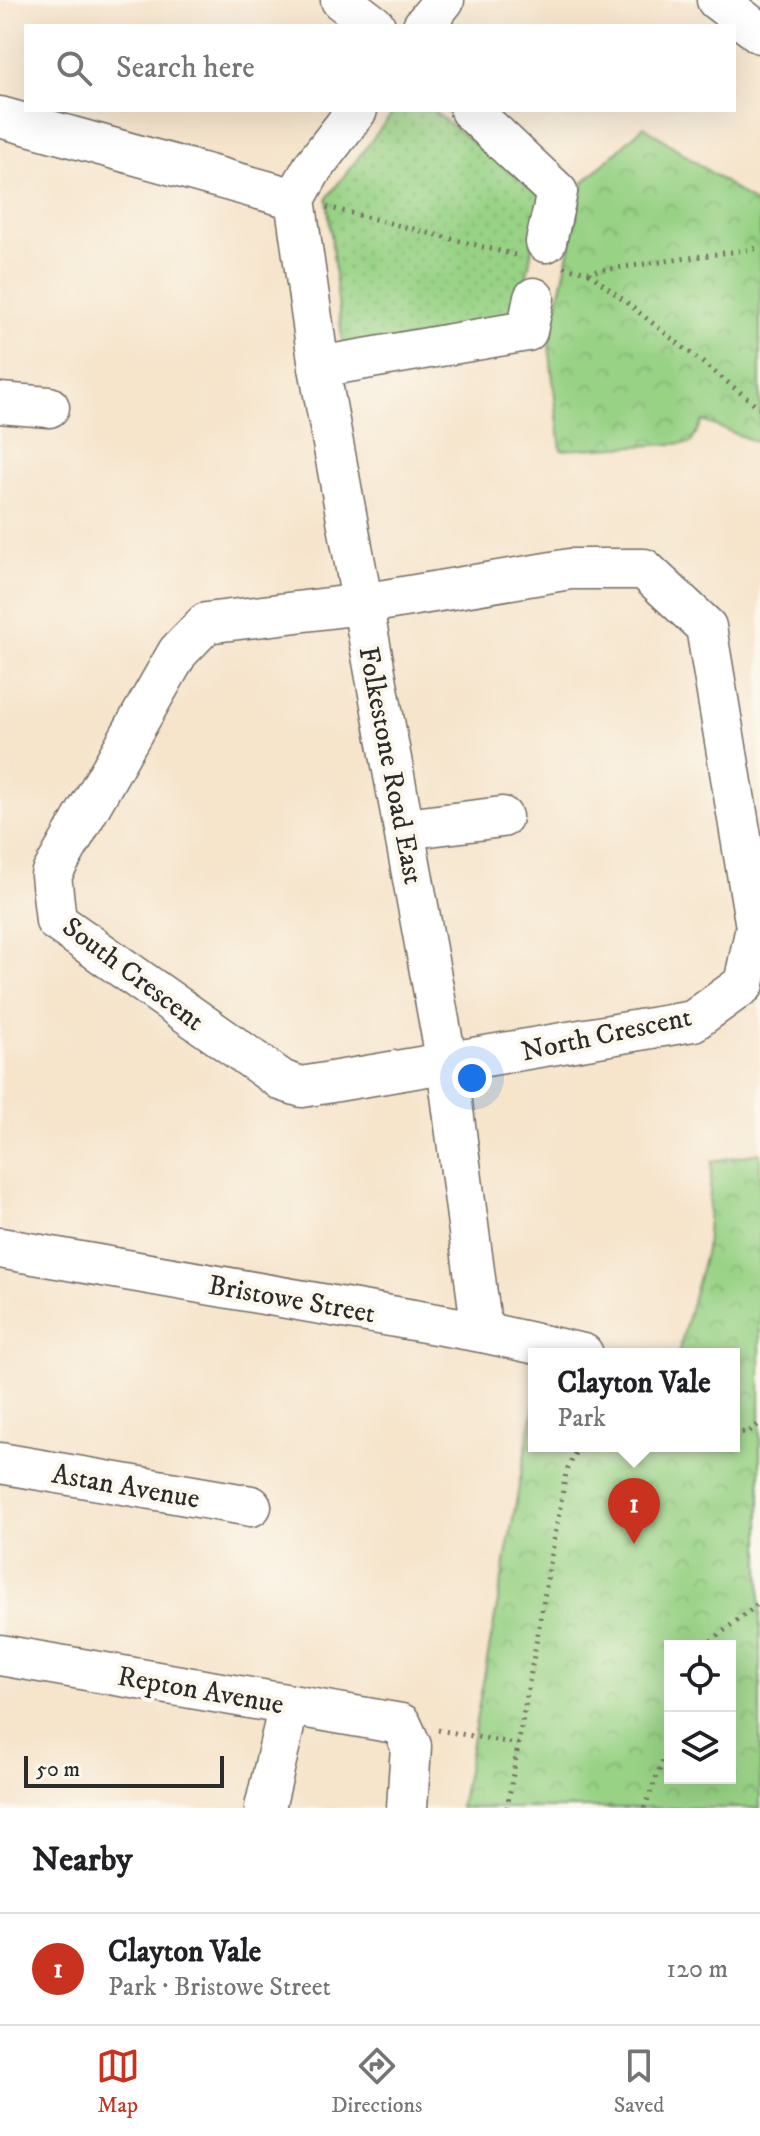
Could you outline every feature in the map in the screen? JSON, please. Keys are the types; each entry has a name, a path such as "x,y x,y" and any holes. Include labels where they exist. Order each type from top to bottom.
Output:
{"street":[{"path":"341,0 372,24"},
{"path":"425,24 444,0"},
{"path":"717,0 760,33"},
{"path":"0,117 295,199 313,167 355,112"},
{"path":"472,112 557,192 546,242"},
{"name":"Folkestone Road East","path":"295,199 319,367 447,1064 482,1332"},
{"path":"319,367 527,331 534,298"},
{"path":"0,403 49,407"},
{"name":"North Crescent","path":"362,604 570,569 644,569 706,627 756,927 744,984 693,1021 447,1064"},
{"name":"South Crescent","path":"362,604 206,623 178,652 51,875 56,921 283,1081 302,1087 447,1064"},
{"path":"405,829 502,817"},
{"name":"Bristowe Street","path":"0,1248 482,1332 555,1348"},
{"name":"Astan Avenue","path":"0,1463 251,1506"},
{"name":"Repton Avenue","path":"0,1655 401,1724"},
{"path":"265,1808 289,1705"},
{"path":"401,1724 411,1746 407,1808"}],"path":[{"path":"588,272 760,408"},
{"path":"740,1433 750,1431 760,1423"},
{"path":"507,1808 566,1473 575,1452"},
{"path":"712,1640 760,1602"},
{"path":"401,1724 518,1744"},
{"path":"644,1808 664,1759"}],"green space":[{"path":"393,112 435,112 542,197 518,321 343,348 327,198"},
{"path":"644,126 760,207 760,468 756,464 759,443 703,421 691,443 561,450 549,345 584,182"},
{"path":"760,1153 760,1808 460,1808 528,1437 528,1452 740,1452 740,1348 680,1348 706,1250 712,1161"}],"place":[{"name":"Clayton Vale","path":"634,1544"}]}
